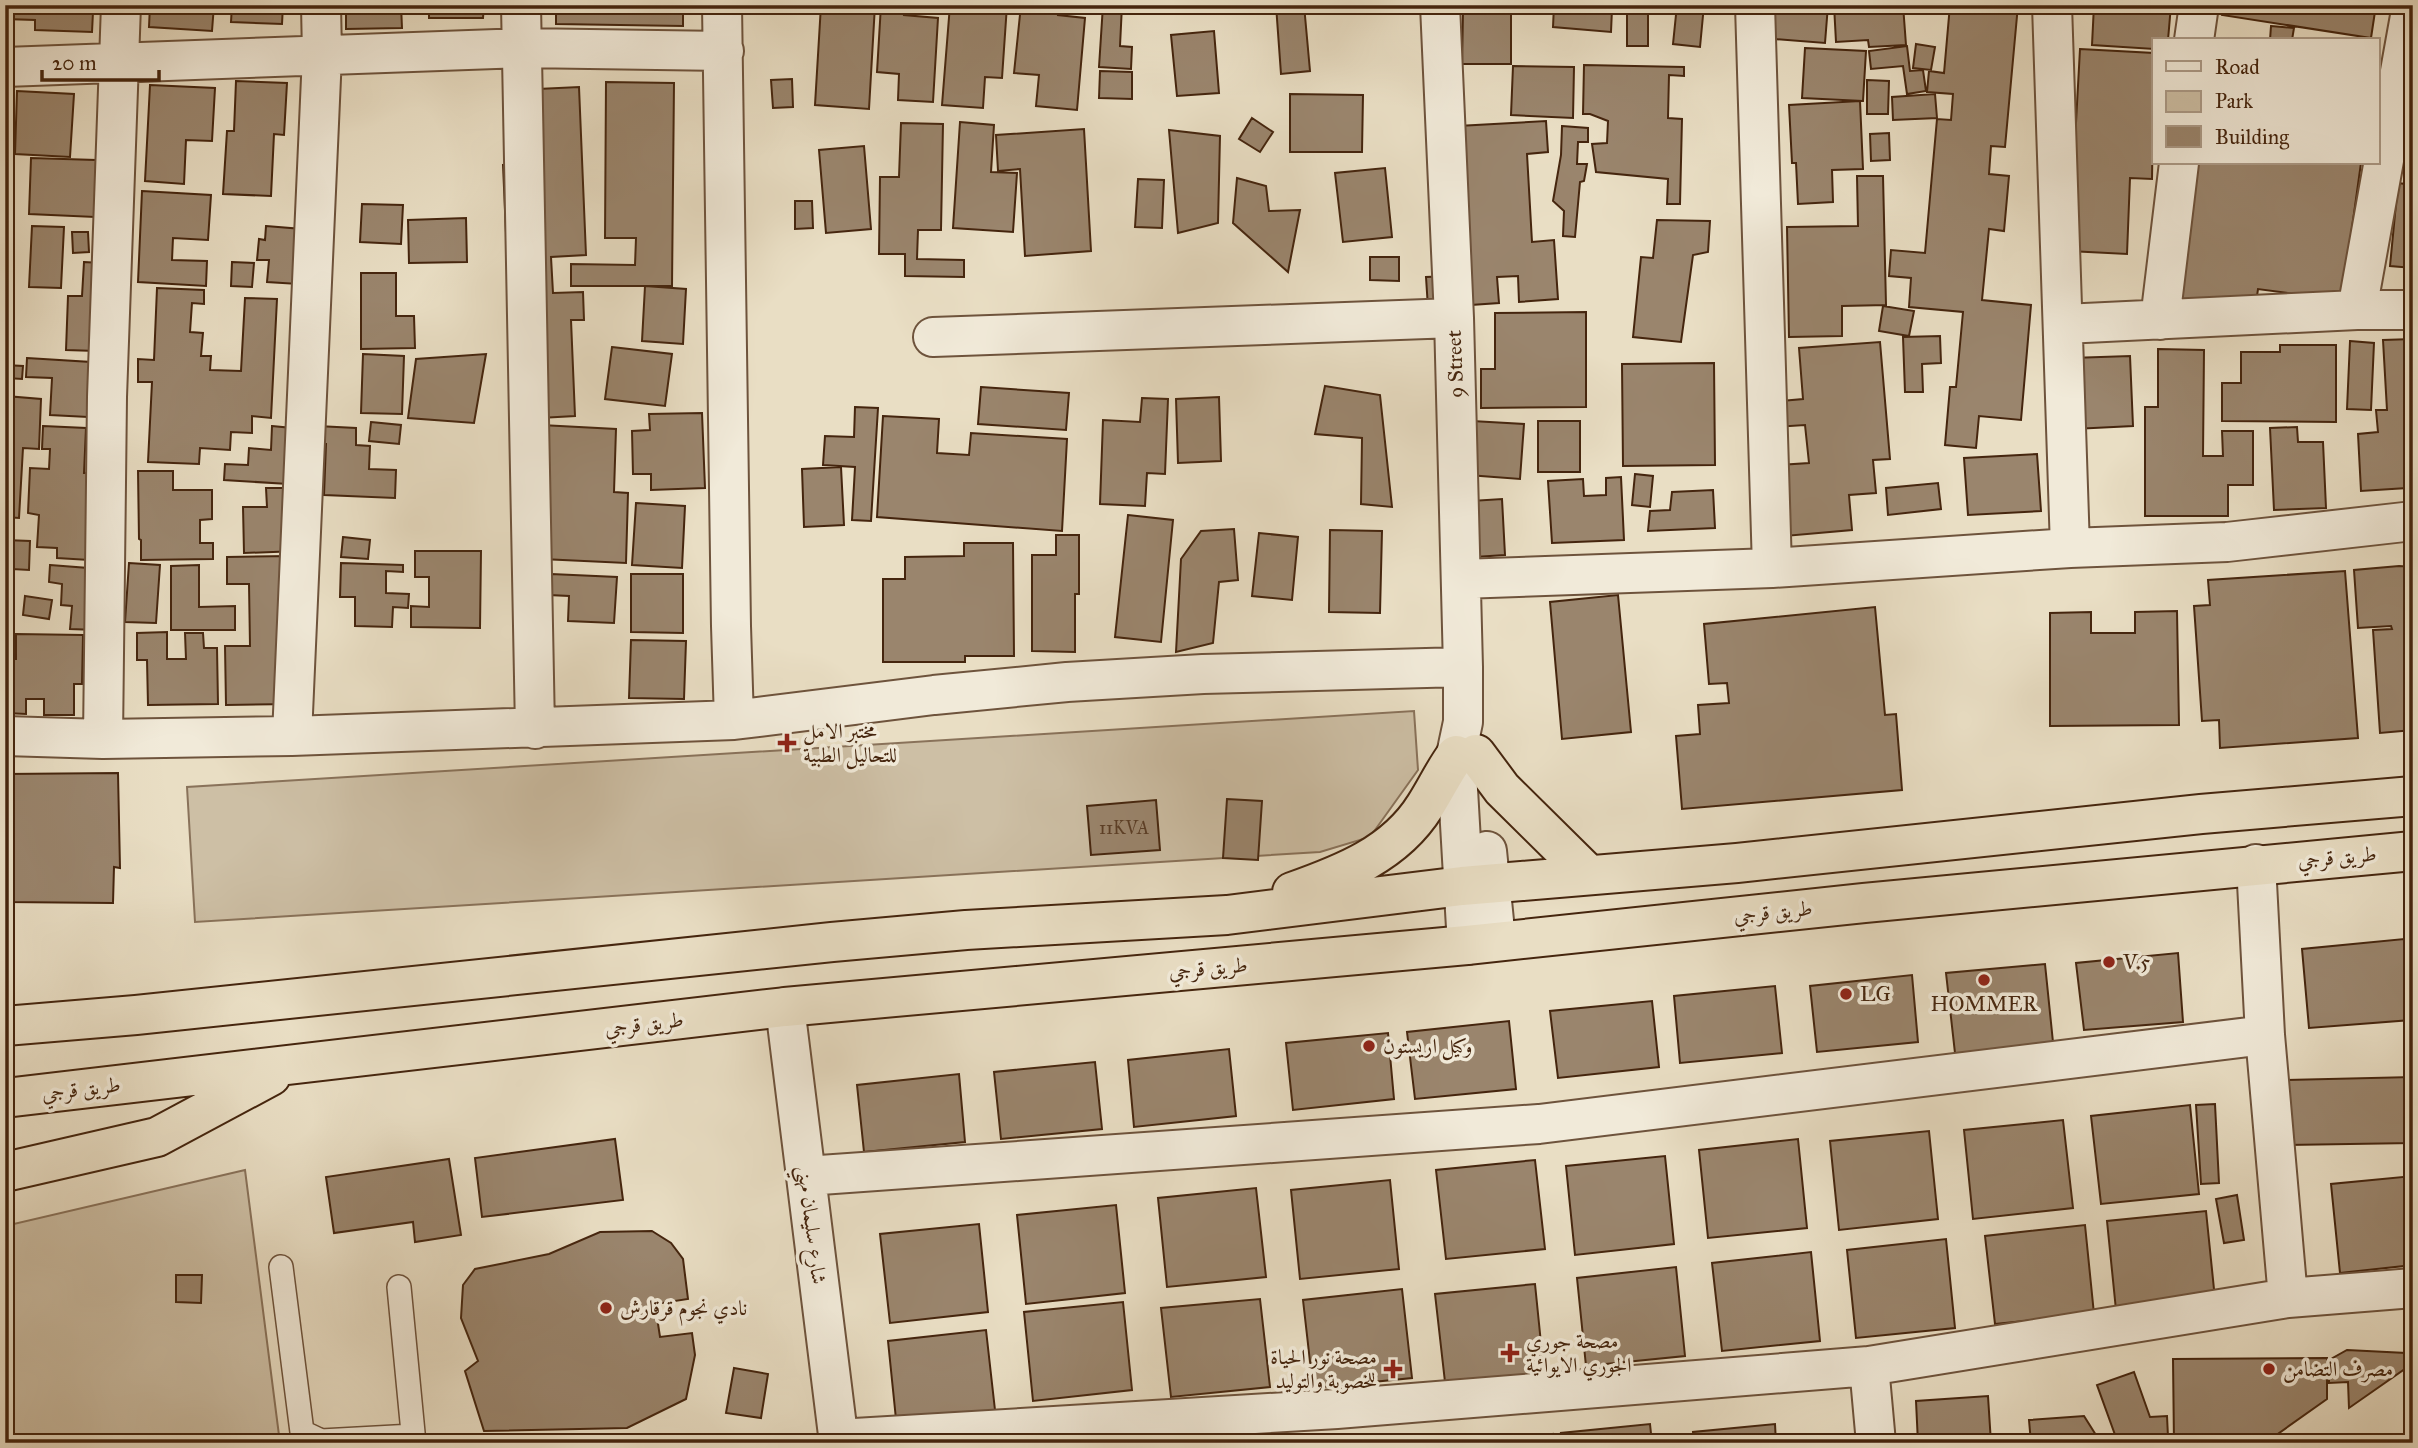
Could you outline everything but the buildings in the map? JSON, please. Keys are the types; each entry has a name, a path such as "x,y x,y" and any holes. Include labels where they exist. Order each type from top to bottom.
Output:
{"highway":[{"path":"1227,915 1332,878 1367,862 1395,840 1424,808 1443,772 1465,744 1502,789 1588,874"},
{"path":"5,1026 136,1015 844,941 966,930 1227,915 1476,885 1737,863 2201,814 2413,796"},
{"name":"طريق قرجي","path":"5,1098 785,1007 1481,943 2256,864 2413,851"},
{"path":"5,1001 136,1015"},
{"path":"5,1172 157,1137 290,1066"}],"street":[{"path":"103,739 107,397 121,5"},
{"path":"292,736 322,55 321,5"},
{"path":"521,5 535,729"},
{"path":"722,5 734,720"},
{"name":"9 Street","path":"1440,5 1454,318 1465,744 1481,943"},
{"path":"1755,5 1772,568"},
{"path":"2052,5 2070,548"},
{"path":"2194,38 2199,5"},
{"path":"2357,310 2413,5"},
{"path":"5,67 522,48 724,51"},
{"path":"2160,320 2179,164"},
{"path":"2064,324 2357,310 2413,310"},
{"path":"933,337 1454,318"},
{"path":"1461,579 1772,568 2070,548 2227,542 2413,521"},
{"path":"5,736 103,739 292,736 734,720 934,695 1067,682 1203,674 1463,667"},
{"path":"2256,864 2265,1035 2288,1298"},
{"name":"شارع سليمان مهني","path":"785,1007 839,1441"},
{"path":"806,1176 1539,1124 2265,1035"},
{"path":"839,1441 1337,1409 1869,1366 2288,1298 2413,1288"},
{"path":"1869,1366 1876,1443"}],"lane":[{"path":"281,1267 302,1432 321,1441 414,1439 399,1287"}],"green space":[{"path":"1414,711 1418,770 1370,837 1320,852 195,922 187,787"},
{"path":"245,1170 280,1443 5,1443 5,1226"}],"place":[{"name":"مختبر الامل للتحاليل الطبية","path":"787,743"},
{"name":"V.5","path":"2109,962"},
{"name":"HOMMER","path":"1984,980"},
{"name":"LG","path":"1846,994"},
{"name":"وكيل اريستون","path":"1369,1046"},
{"name":"نادي نجوم قرقارش","path":"606,1308"},
{"name":"مصحة جوري الجوري الايوائية","path":"1510,1353"},
{"name":"مصحة نور الحياة للخصوبة والتوليد","path":"1393,1369"},
{"name":"مصرف التضامن","path":"2269,1369"}]}
